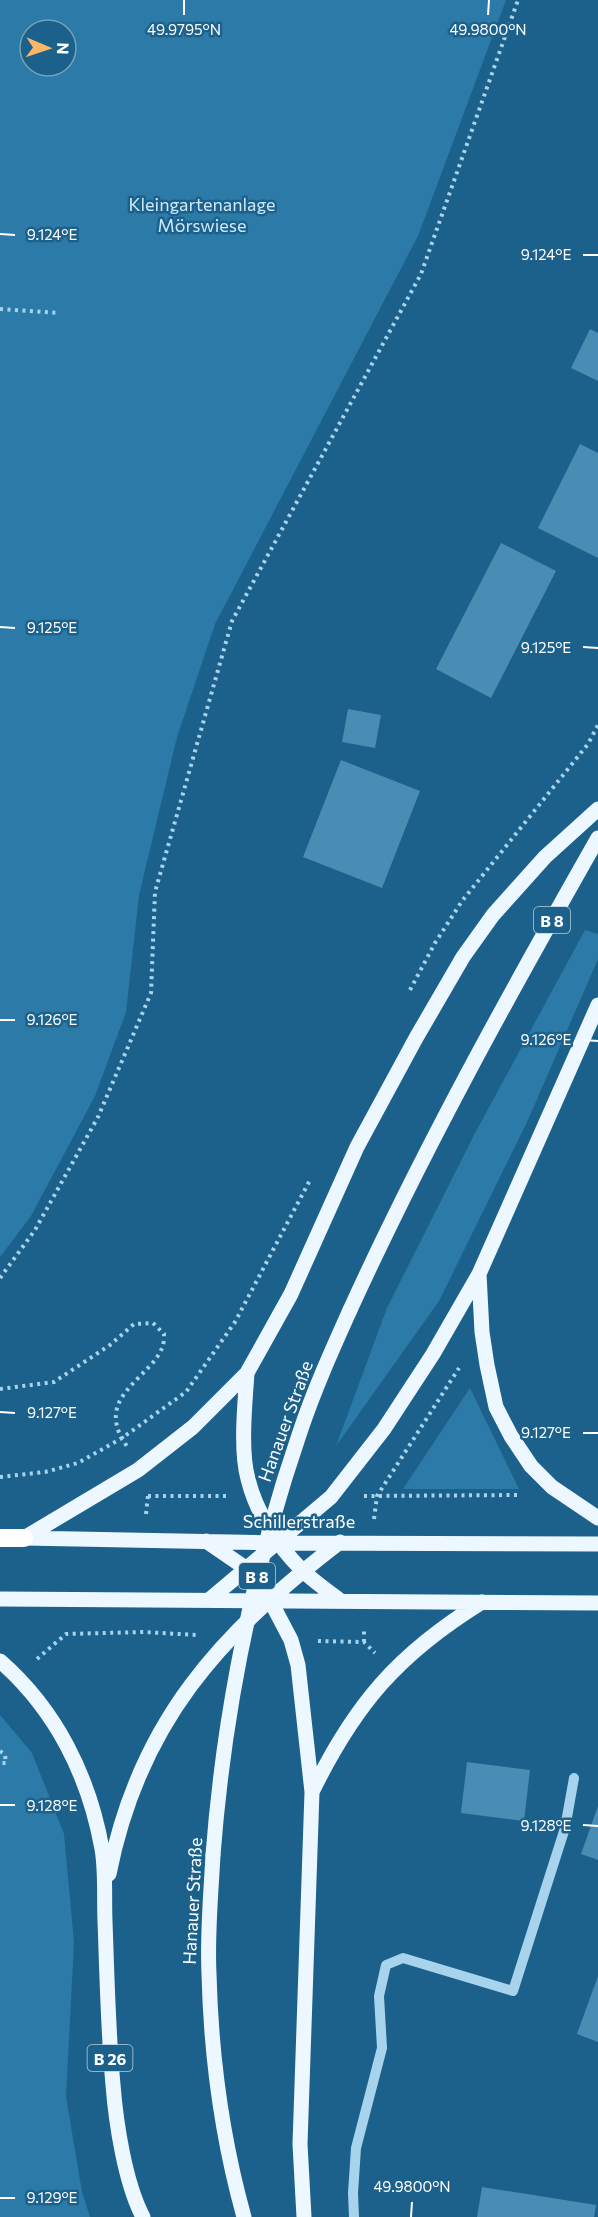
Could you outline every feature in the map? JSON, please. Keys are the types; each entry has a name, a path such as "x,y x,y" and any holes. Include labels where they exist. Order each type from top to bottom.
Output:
{"highway":[{"name":"Schillerstraße","path":"0,1538 24,1538"}],"main road":[{"path":"24,1538 138,1470 193,1427 247,1373 291,1294 357,1147 463,957 493,915 538,866 598,808"},
{"name":"Hanauer Straße","path":"243,2217 230,2169 211,2027 208,1972 213,1855 222,1771 238,1668 266,1542 300,1430 321,1375 389,1224 500,1011 598,838"},
{"path":"209,1600 331,1497 384,1429 433,1354 479,1274 598,1005"},
{"path":"479,1274 482,1332 496,1407 531,1466 552,1487 598,1518"},
{"path":"247,1373 243,1425 247,1478 254,1496 277,1543 302,1571 341,1601"},
{"name":"Schillerstraße","path":"24,1538 277,1543 598,1544"},
{"path":"206,1541 247,1569 270,1600 291,1640 298,1665 312,1792 300,2144 304,2217"},
{"path":"104,1901 116,1843 133,1787 158,1734 190,1684 228,1639 302,1571 340,1542"},
{"path":"0,1599 598,1603"},
{"path":"312,1792 344,1732 360,1708 392,1671 420,1645 450,1622 482,1602"},
{"path":"0,1661 17,1676 49,1714 74,1757 92,1803 102,1851 104,1901"},
{"name":"B 26","path":"104,1901 115,2114 126,2164 143,2217"}],"lane":[{"path":"354,2217 356,2148 382,2048 379,1996 386,1965 403,1958 513,1991 565,1828 574,1778"}],"path":[{"path":"0,1278 35,1230 98,1117 151,993 155,892 232,621 421,274 518,0"},
{"path":"0,309 58,314"},
{"path":"0,1389 54,1382 110,1345 134,1324 153,1323 164,1334 163,1347 154,1361 126,1390 117,1407 116,1425 122,1438 78,1463 45,1472 0,1477"},
{"path":"371,1542 377,1496 482,1332"},
{"path":"364,1642 366,1601"},
{"path":"0,1751 5,1755 6,1763 0,1763"}],"green space":[{"name":"Kleingartenanlage Mörswiese","path":"0,0 506,0 418,236 215,624 177,737 139,895 126,1012 95,1096 31,1216 0,1257"},
{"path":"585,930 598,934 598,959 528,1120 439,1301 336,1446 387,1308 474,1135"},
{"path":"470,1388 519,1489 403,1489"},
{"path":"0,1715 32,1753 64,1834 74,1942 66,2097 82,2192 90,2217 0,2217"}],"building":[{"path":"590,329 598,333 598,381 571,368"},
{"path":"580,444 598,453 598,558 538,528"},
{"path":"501,543 556,571 491,698 436,669"},
{"path":"348,709 381,715 375,748 342,742"},
{"path":"341,760 420,791 382,888 303,857"},
{"path":"467,1762 530,1770 524,1821 461,1813"},
{"path":"598,1806 598,1860 581,1854"},
{"path":"598,1976 598,2042 577,2034"},
{"path":"482,2187 596,2205 594,2217 477,2217"}]}
